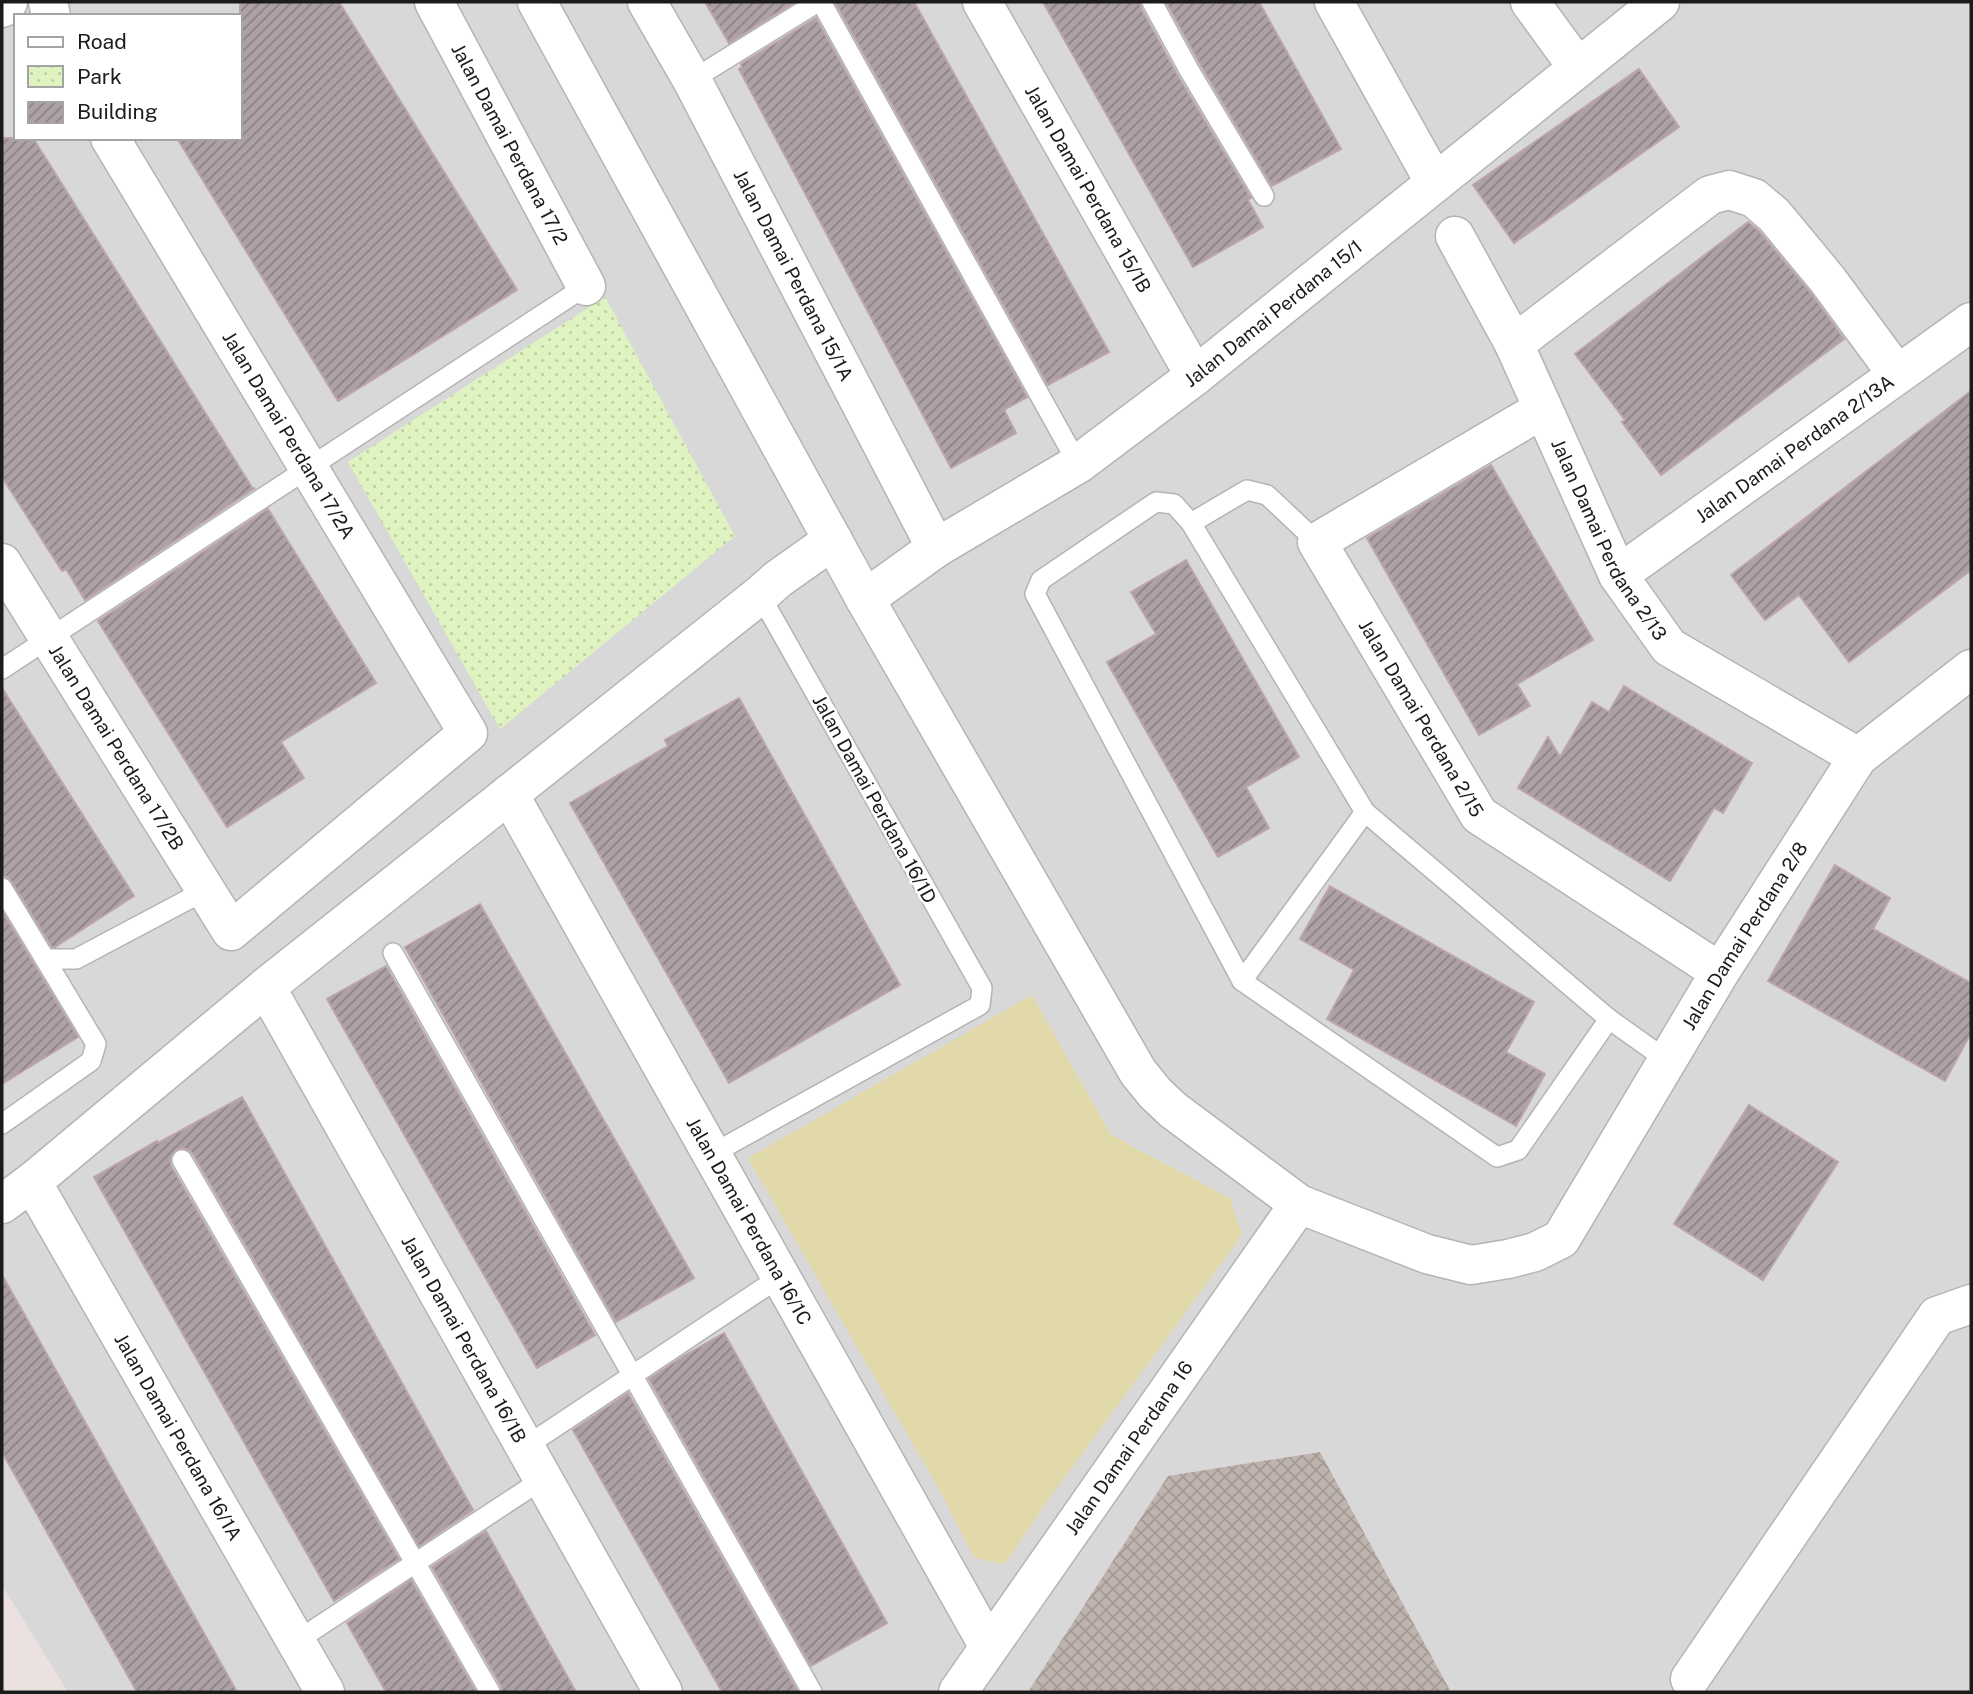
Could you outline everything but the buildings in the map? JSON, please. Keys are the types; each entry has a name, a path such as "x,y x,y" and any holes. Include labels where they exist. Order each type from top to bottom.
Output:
{"street":[{"path":"2,8 8,2"},
{"name":"Jalan Damai Perdana 17/2","path":"434,2 586,286"},
{"path":"537,2 865,599 1138,1072 1173,1110 1299,1204"},
{"name":"Jalan Damai Perdana 15/1A","path":"647,2 692,80 936,548"},
{"name":"Jalan Damai Perdana 15/1B","path":"982,2 1195,376"},
{"path":"1334,2 1435,183"},
{"path":"1530,2 1578,68"},
{"name":"Jalan Damai Perdana 15/1","path":"865,599 936,548 1078,464 1195,376 1660,2"},
{"name":"Jalan Damai Perdana 17/2A","path":"111,140 468,733 230,931"},
{"path":"1514,344 1710,195 1729,190 1754,198 1773,215 1827,279 1897,374"},
{"name":"Jalan Damai Perdana 2/13","path":"1455,236 1514,344 1618,575 1669,647 1858,757"},
{"name":"Jalan Damai Perdana 2/13A","path":"1618,575 1971,322"},
{"path":"1317,542 1543,409"},
{"path":"2,1204 266,987 778,579 833,540"},
{"name":"Jalan Damai Perdana 2/15","path":"1317,542 1479,815 1720,972"},
{"name":"Jalan Damai Perdana 17/2B","path":"2,563 230,931"},
{"name":"Jalan Damai Perdana 2/8","path":"1299,1204 1427,1254 1471,1265 1535,1252 1562,1239 1720,972 1858,757 1971,669"},
{"name":"Jalan Damai Perdana 16/1C","path":"509,794 989,1647"},
{"name":"Jalan Damai Perdana 16/1B","path":"266,987 663,1692"},
{"name":"Jalan Damai Perdana 16/1A","path":"32,1182 295,1642 319,1690"},
{"name":"Jalan Damai Perdana 16","path":"958,1692 1299,1204"},
{"path":"1690,1679 1937,1316 1971,1304"}],"lane":[{"path":"692,80 820,2 1078,464"},
{"path":"1152,2 1264,196"},
{"path":"2,669 586,286"},
{"name":"Jalan Damai Perdana 2/15","path":"1191,523 1247,490 1267,495 1317,542"},
{"path":"1609,1020 1518,1150 1497,1157 1242,981 1035,594 1041,580 1156,502 1174,504 1191,523 1365,812 1609,1020 1668,1061"},
{"name":"Jalan Damai Perdana 16/1D","path":"712,1154 980,1005 982,988 760,595"},
{"path":"1242,981 1365,812"},
{"path":"2,888 96,1044 91,1060 2,1124"},
{"path":"45,959 76,959 206,890"},
{"path":"393,953 812,1692"},
{"path":"182,1160 490,1692"},
{"path":"295,1642 415,1563 633,1376 780,1277"}],"shaded area":[{"path":"2,2 1971,2 1971,1692 1451,1692 1320,1452 1168,1477 1028,1692 68,1692 2,1585","holes":["1032,996 1111,1135 1230,1198 1042,1509 1004,1564 974,1558 941,1493"]},
{"path":"1032,995 1111,1135 1230,1198 1242,1235 1042,1509 1005,1564 974,1558 941,1493 748,1158"},
{"path":"1320,1452 1451,1692 1028,1692 1168,1476"}],"green space":[{"path":"605,297 735,536 500,729 348,462"}]}
